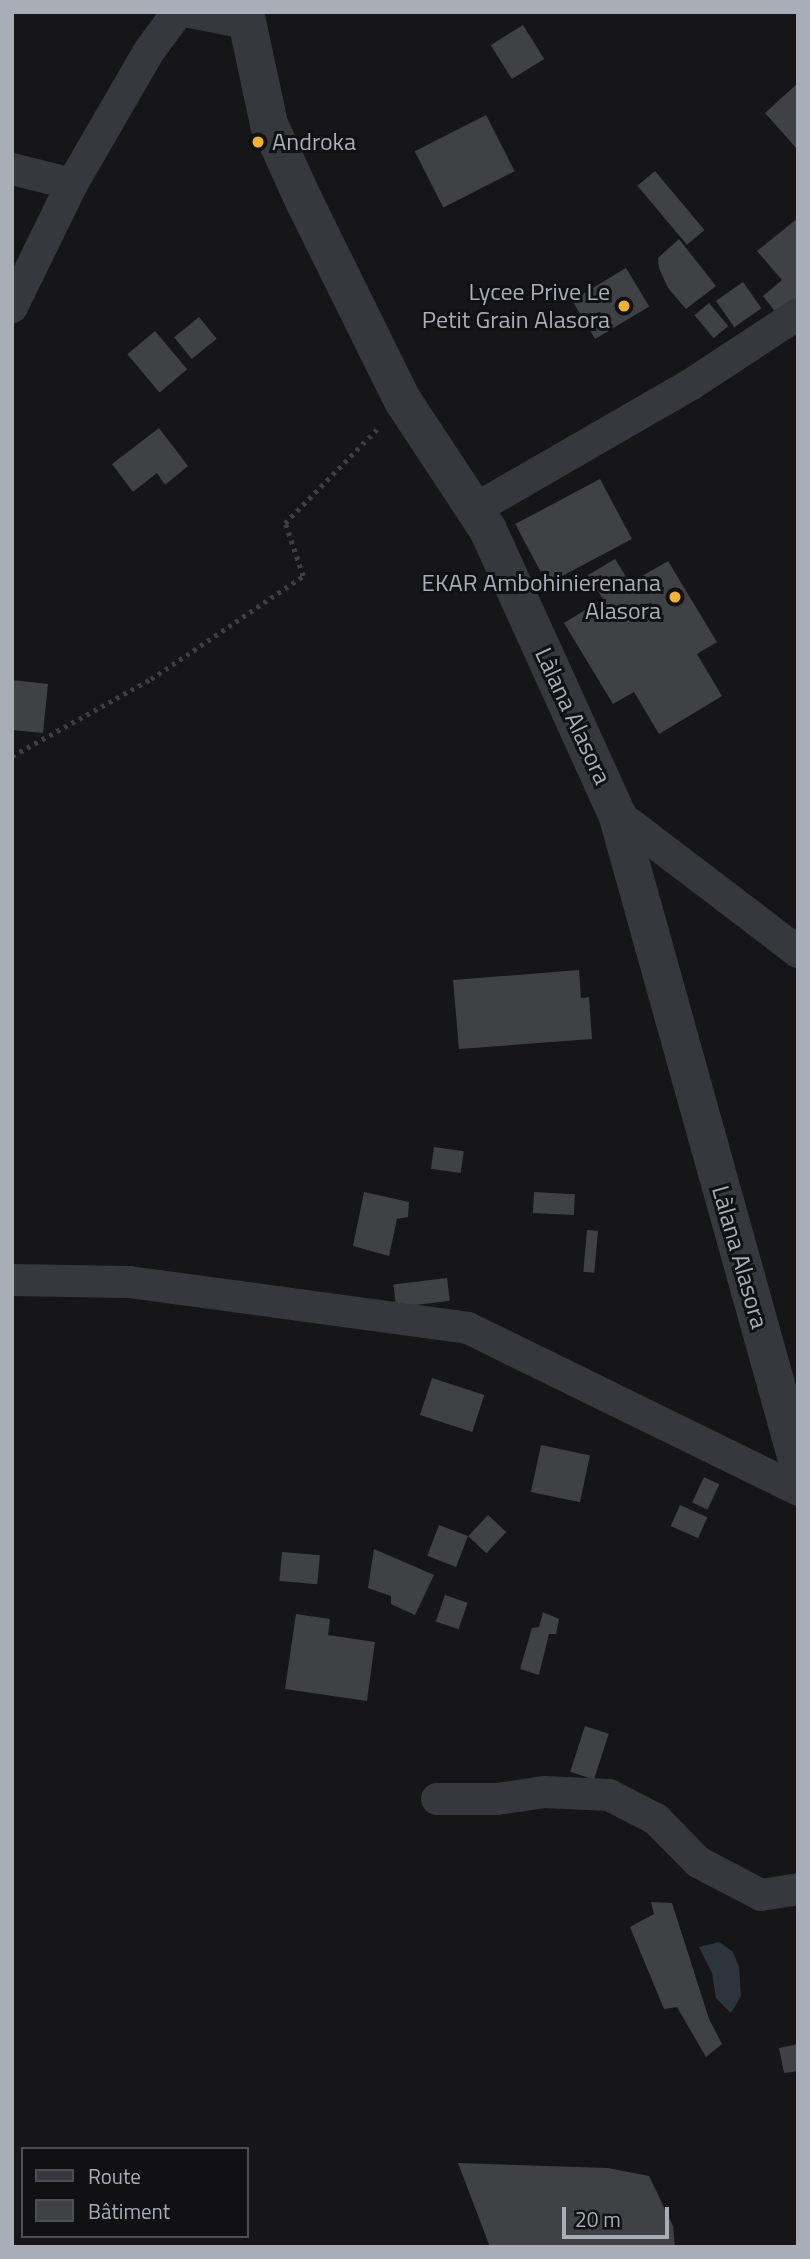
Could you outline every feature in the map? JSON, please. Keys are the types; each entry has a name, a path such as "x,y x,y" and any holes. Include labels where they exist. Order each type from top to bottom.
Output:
{"street":[{"path":"12,307 72,184 149,51 178,12"},
{"path":"190,12 246,18"},
{"name":"Làlana Alasora","path":"246,18 269,124 404,401 475,509 617,814 798,1463"},
{"path":"12,169 72,184"},
{"path":"475,509 690,385 798,314"},
{"path":"617,814 798,952"},
{"path":"12,1280 129,1283 468,1328 798,1490"},
{"path":"437,1799 497,1799 545,1792 609,1795 656,1819 698,1862 761,1895 798,1889"}],"path":[{"path":"12,756 151,679 303,576 285,523 404,401"}],"shaded area":[{"path":"719,1942 733,1952 739,1967 741,1996 731,2013 716,1998 712,1973 699,1947"}],"building":[{"path":"523,25 544,59 512,79 491,45"},
{"path":"798,83 798,150 765,113"},
{"path":"486,115 515,171 443,207 415,151"},
{"path":"655,171 704,230 687,245 637,186"},
{"path":"798,218 798,297 777,314 763,296 782,280 757,251"},
{"path":"679,239 716,286 686,309 668,288 659,268 658,258"},
{"path":"626,268 649,307 595,339 572,300"},
{"path":"743,282 761,308 734,327 716,301"},
{"path":"709,303 728,326 714,338 694,315"},
{"path":"199,317 217,339 192,359 174,337"},
{"path":"155,331 187,369 160,392 127,354"},
{"path":"159,428 188,466 165,485 157,473 133,492 112,464"},
{"path":"600,479 632,539 547,584 515,524"},
{"path":"615,559 630,583 668,561 717,642 697,654 722,696 659,734 634,692 613,704 564,623 603,599 588,575"},
{"path":"12,680 48,684 43,733 12,730"},
{"path":"579,970 581,998 589,997 592,1039 459,1049 453,980"},
{"path":"434,1147 464,1151 461,1173 431,1169"},
{"path":"364,1192 409,1202 408,1217 397,1219 389,1256 353,1246"},
{"path":"534,1192 575,1194 574,1215 533,1213"},
{"path":"587,1230 598,1231 594,1273 583,1272"},
{"path":"447,1278 450,1301 396,1307 393,1285"},
{"path":"432,1378 484,1395 472,1432 420,1415"},
{"path":"541,1445 590,1455 580,1502 531,1492"},
{"path":"704,1477 719,1484 708,1510 692,1502"},
{"path":"680,1505 707,1517 698,1538 671,1526"},
{"path":"488,1515 506,1532 487,1553 468,1536"},
{"path":"439,1525 468,1536 456,1567 427,1556"},
{"path":"374,1549 434,1575 415,1615 391,1604 391,1596 368,1588"},
{"path":"282,1552 320,1555 317,1584 279,1581"},
{"path":"445,1595 468,1603 459,1629 436,1621"},
{"path":"543,1612 559,1619 556,1634 549,1634 539,1675 520,1669 532,1628 539,1627"},
{"path":"296,1614 330,1619 328,1635 375,1642 367,1701 285,1689"},
{"path":"585,1726 609,1734 594,1779 570,1772"},
{"path":"651,1902 672,1903 709,2019 722,2044 706,2057 677,2007 664,2009 630,1927 654,1914"},
{"path":"798,2044 798,2071 784,2073 779,2048"},
{"path":"458,2163 608,2168 649,2176 673,2226 675,2247 490,2247"}],"place":[{"name":"Androka","path":"258,142"},
{"name":"Lycee Prive Le Petit Grain Alasora","path":"624,306"},
{"name":"EKAR Ambohinierenana Alasora","path":"675,597"}]}
